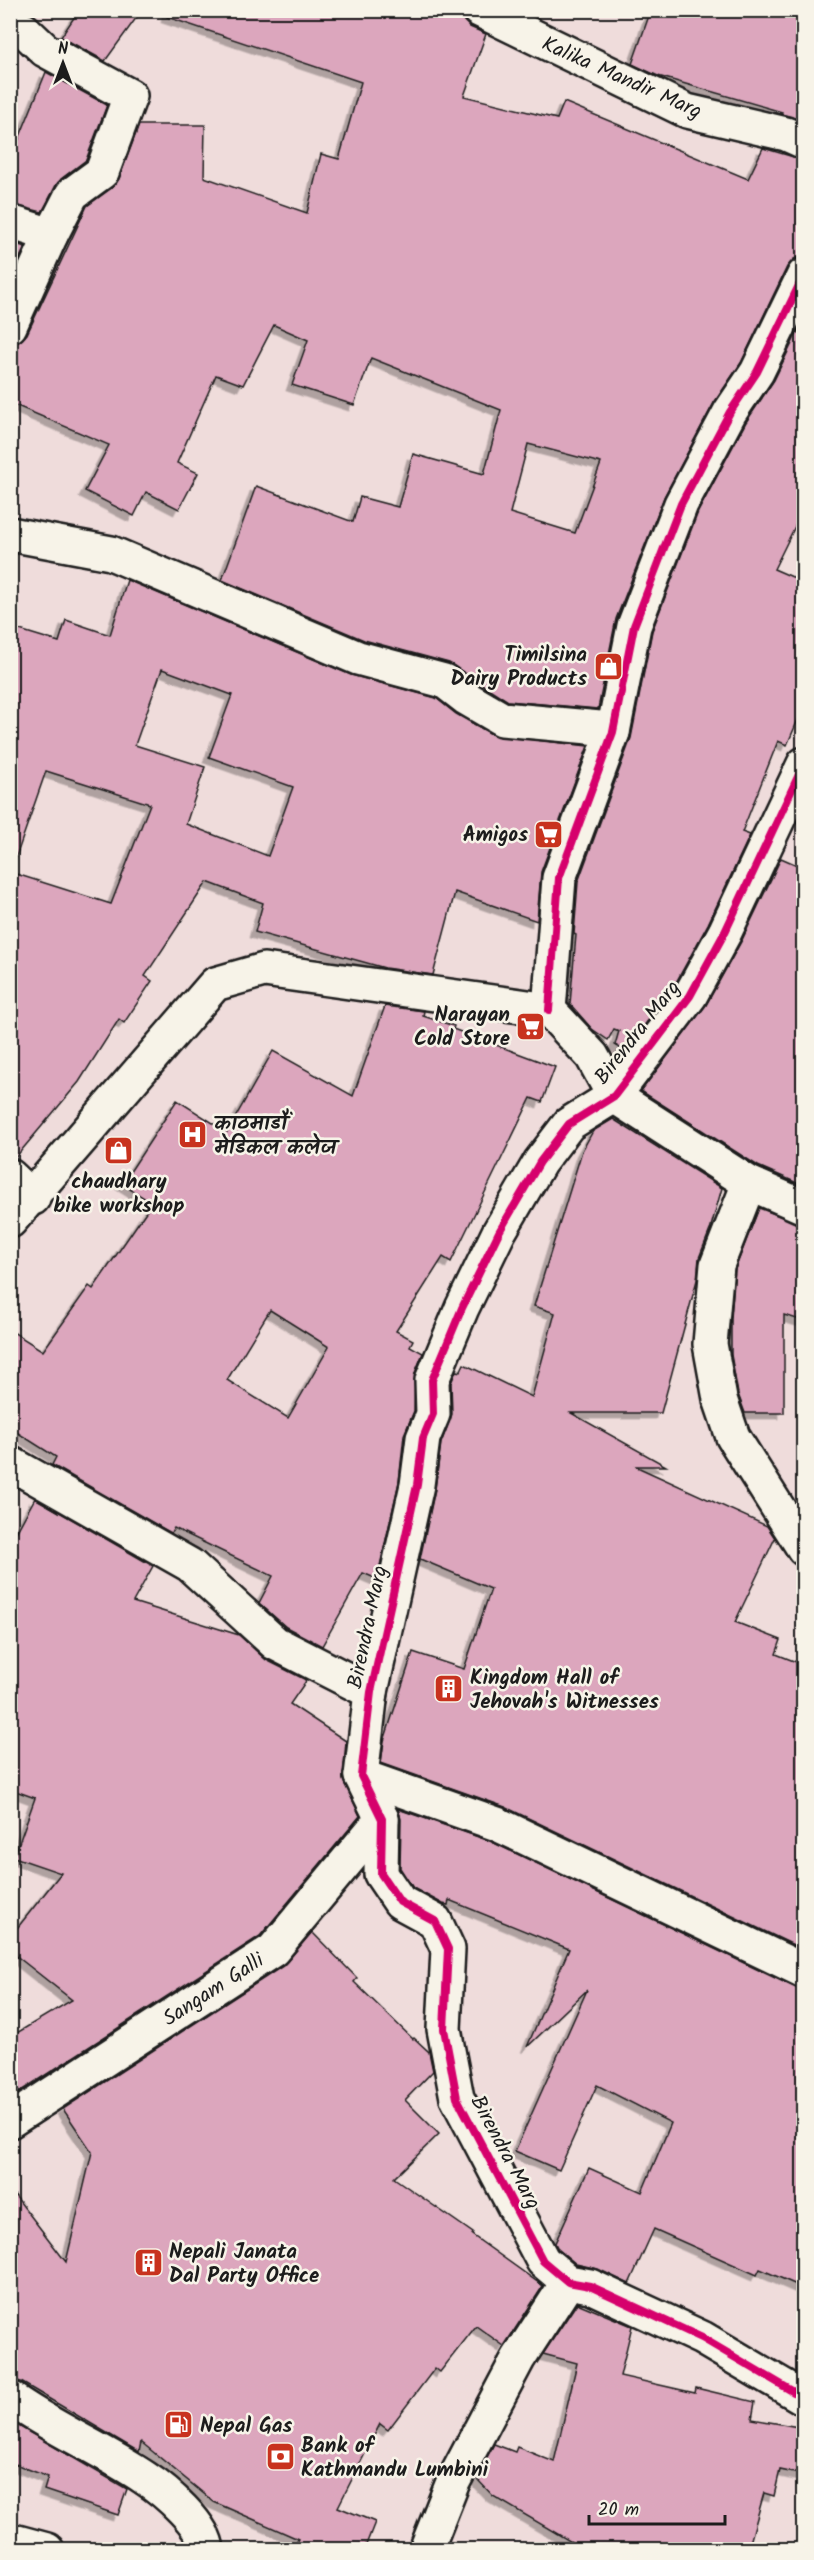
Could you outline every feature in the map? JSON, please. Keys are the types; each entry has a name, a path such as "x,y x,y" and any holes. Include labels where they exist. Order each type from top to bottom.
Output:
{"street":[{"name":"Kalika Mandir Marg","path":"479,10 687,111 786,134 804,142"},
{"path":"10,26 24,30 45,50 130,96 102,172 72,194 10,326"},
{"path":"10,222 51,235"},
{"path":"549,1010 559,878 613,732 634,626 681,504 730,412 758,372 804,274"},
{"path":"10,534 111,553 358,658 444,681 466,698 502,719 600,728 613,732"},
{"name":"Birendra Marg","path":"804,764 725,932 690,996 614,1096 570,1124 540,1162 499,1232 462,1308 432,1380 433,1414 423,1438 417,1485 371,1692 361,1776 382,1819 381,1874 400,1902 435,1921 448,1949 444,2029 457,2098 543,2261 568,2282 590,2286 702,2338 804,2398"},
{"path":"18,1198 215,984 264,970 549,1010 592,1056 614,1096 749,1183 804,1207"},
{"path":"749,1183 717,1265 710,1344 720,1400 733,1437 804,1549"},
{"path":"10,1463 190,1565 275,1643 371,1692"},
{"path":"361,1776 497,1824 804,1971"},
{"name":"Sangam Galli","path":"10,2121 273,1950 382,1819"},
{"path":"426,2550 453,2482 518,2359 568,2282"},
{"path":"10,2398 33,2415 146,2478 193,2519 207,2550"},
{"path":"10,2540 46,2550"}],"building":[{"path":"79,10 142,10 105,61 61,37"},
{"path":"168,10 456,10 461,12 464,21 470,27 486,34 464,96 557,119 564,102 748,179 763,148 804,160 804,256 794,259 787,267 741,363 714,403 664,497 616,619 598,709 508,701 449,663 364,640 222,580 256,486 353,522 360,497 398,507 413,454 484,474 501,410 371,358 354,405 292,385 308,340 274,325 243,385 216,375 177,463 198,473 179,509 146,492 134,516 85,491 109,445 10,403 10,345 20,341 27,334 87,206 113,187 119,179 139,125 205,125 204,177 307,213 321,154 339,159 361,82 167,17","holes":["528,444 601,463 575,533 510,513"]},
{"path":"651,10 804,10 804,121 781,114 782,112 658,76 632,64"},
{"path":"46,72 107,105 86,160 61,179 42,212 10,204 10,161"},
{"path":"10,242 25,247 10,279"},
{"path":"804,319 804,508 774,569 804,582 804,706 787,745 778,741 742,832 750,835 708,924 674,986 625,1051 615,1045 619,1031 614,1029 608,1040 592,1029 570,1004 578,882 631,738 652,631 698,512 746,422 774,380"},
{"path":"127,580 351,675 436,698 456,714 493,735 588,746 541,872 537,921 455,892 433,975 385,968 255,932 263,903 207,882 145,976 152,981 124,1023 119,1019 79,1082 15,1158 10,1158 10,872 111,904 150,804 46,771 16,857 10,856 10,627 59,642 66,620 110,635","holes":["162,669 232,695 209,757 293,787 268,856 186,824 205,767 135,745"]},
{"path":"781,858 804,868 804,1186 758,1166 641,1091 706,1005 742,940"},
{"path":"385,1006 424,1011 423,1016 454,1026 453,1029 555,1067 542,1102 531,1098 451,1262 443,1257 396,1331 413,1340 410,1346 423,1353 415,1373 414,1411 404,1435 399,1482 377,1579 363,1573 322,1646 286,1627 259,1603 273,1576 174,1528 171,1533 52,1465 56,1457 10,1428 10,1330 43,1351 89,1286 93,1289 152,1203 122,1184 177,1100 227,1132 273,1051 353,1096","holes":["270,1310 329,1347 288,1418 227,1380"]},
{"path":"613,1119 722,1188 699,1258 697,1280 661,1413 571,1413 666,1466 635,1466 767,1526 775,1538 735,1622 781,1640 776,1654 804,1665 804,1950 505,1807 381,1763 384,1741 413,1652 464,1669 491,1589 420,1559 435,1489 441,1443 452,1414 451,1383 456,1371 460,1372 464,1364 532,1397 555,1313 534,1306 582,1151 593,1131"},
{"path":"759,1208 804,1225 804,1321 784,1315 784,1413 745,1413 738,1394 731,1355 735,1269"},
{"path":"35,1498 153,1566 133,1602 239,1635 266,1660 304,1679 306,1681 290,1704 346,1741 343,1779 360,1816 260,1936 10,2098 10,2037 72,2000 10,1951 10,1937 61,1873 14,1857 35,1798 10,1789 10,1544"},
{"path":"398,1809 490,1841 796,1988 804,1989 804,2288 760,2269 757,2275 654,2229 629,2284 598,2269 576,2264 558,2249 555,2243 589,2168 642,2192 671,2123 597,2085 559,2170 515,2151 587,1990 527,2047 569,1949 449,1900 448,1905 443,1904 413,1888 400,1868 401,1819"},
{"path":"312,1932 357,1978 354,1982 429,2052 433,2071 405,2100 439,2134 394,2178 473,2233 472,2235 543,2286 504,2346 476,2326 440,2372 435,2368 388,2430 380,2424 338,2507 375,2522 364,2550 294,2550 298,2539 214,2502 141,2442 139,2452 21,2382 10,2379 10,2189 66,2262 92,2152 63,2109 283,1966"},
{"path":"577,2303 632,2326 620,2376 695,2393 696,2388 755,2402 752,2419 804,2428 804,2475 780,2470 774,2496 764,2493 748,2550 585,2550 493,2496 476,2478 494,2444 515,2452 517,2447 554,2462 577,2363 543,2354"},
{"path":"10,2421 127,2489 118,2515 44,2490 48,2477 10,2462"}],"cycle path":[{"path":"549,1010 559,878 613,732 634,626 681,504 730,412 757,372 804,275"},
{"path":"804,764 725,932 690,996 614,1096 569,1124 540,1162 499,1232 462,1308 432,1380 433,1414 423,1438 417,1485 371,1692 361,1776 382,1819 381,1874 400,1902 435,1921 448,1949 444,2029 457,2098 543,2261 568,2282 590,2286 702,2338 804,2398"}],"place":[{"name":"Timilsina Dairy Products","path":"608,666"},
{"name":"Amigos","path":"549,834"},
{"name":"Narayan Cold Store","path":"531,1026"},
{"name":"काठमाडौं मेडिकल कलेज","path":"193,1135"},
{"name":"chaudhary bike workshop","path":"119,1150"},
{"name":"Kingdom Hall of Jehovah's Witnesses","path":"449,1689"},
{"name":"Nepali Janata Dal Party Office","path":"148,2263"},
{"name":"Nepal Gas","path":"179,2425"},
{"name":"Bank of Kathmandu Lumbini","path":"280,2457"}]}
